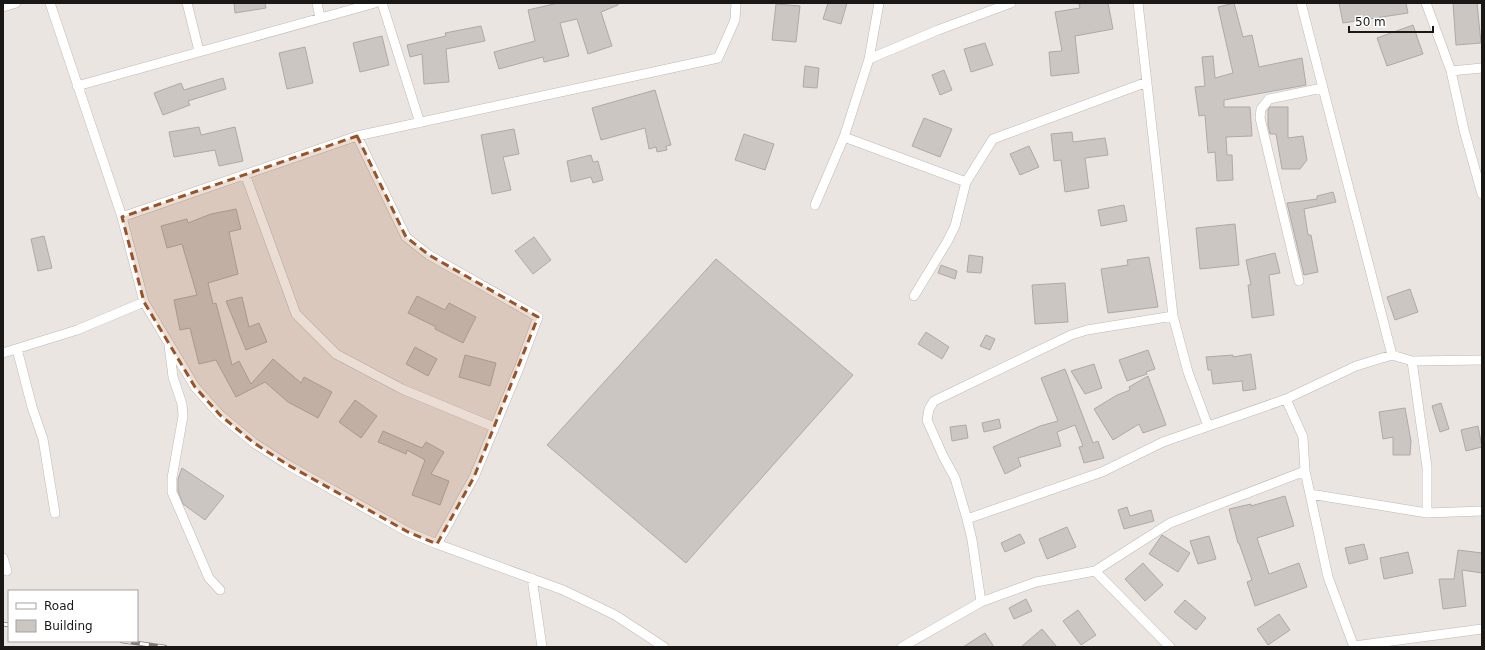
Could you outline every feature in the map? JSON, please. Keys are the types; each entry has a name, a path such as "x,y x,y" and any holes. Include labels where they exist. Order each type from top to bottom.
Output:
{"street":[{"path":"3,7 16,3"},
{"path":"50,3 122,217 144,302 194,387 220,415 254,443 288,465 408,532 563,590 615,615 664,647"},
{"path":"186,3 199,51"},
{"path":"317,3 320,18"},
{"path":"77,86 375,3"},
{"path":"382,3 420,123"},
{"path":"122,217 357,136 718,58 735,20 736,3"},
{"path":"815,205 844,137 869,59 879,3"},
{"path":"869,59 938,30 1011,3"},
{"path":"1138,3 1173,316 1188,372 1208,426"},
{"path":"1301,3 1392,355"},
{"path":"1426,3 1451,71 1464,130 1482,194"},
{"path":"1451,71 1482,68"},
{"path":"914,296 955,226 966,182 993,139 1147,82"},
{"path":"1299,281 1260,118 1261,109 1269,99 1322,88"},
{"path":"357,136 406,237 429,255 538,317 522,362 474,477 437,544"},
{"path":"844,137 966,182"},
{"path":"245,174 296,314 336,354 402,389 494,427"},
{"path":"3,353 77,330 144,302"},
{"path":"981,602 972,540 955,478 943,456 927,420 929,409 934,401 1071,335 1087,330 1173,316"},
{"path":"168,344 170,364 183,416 172,478 172,492 209,578 220,590"},
{"path":"18,349 32,407 43,439 55,513"},
{"path":"966,519 1102,472 1163,442 1286,399 1356,366 1392,355 1412,361 1482,360"},
{"path":"1412,361 1427,467 1427,513"},
{"path":"1286,399 1303,437 1305,472 1328,577 1354,646 1482,629"},
{"path":"902,647 981,602 1036,582 1095,571 1170,523 1305,472"},
{"path":"1310,494 1427,513 1482,511"},
{"path":"3,558 7,571"},
{"path":"1095,571 1170,647"},
{"path":"532,578 542,647"}],"highlighted area":[{"path":"357,136 406,237 429,255 538,317 474,477 437,544 408,532 288,465 254,443 220,415 195,387 144,302 122,217"}],"building":[{"path":"234,3 265,3 266,8 235,13"},
{"path":"558,3 618,3 618,5 601,12 612,46 588,54 577,19 560,23 569,56 544,62 543,57 499,69 494,52 535,41 528,10"},
{"path":"828,3 847,3 841,24 823,19"},
{"path":"1108,3 1113,29 1075,36 1079,73 1051,76 1049,52 1062,51 1055,12 1080,8 1079,4"},
{"path":"1234,3 1243,37 1252,35 1259,67 1302,58 1306,85 1224,100 1224,107 1250,107 1252,136 1226,137 1227,155 1232,155 1233,180 1217,181 1215,152 1208,153 1205,115 1199,116 1195,87 1205,86 1202,57 1213,56 1215,78 1233,73 1218,7"},
{"path":"1339,3 1406,3 1408,13 1343,23"},
{"path":"1453,3 1477,3 1481,43 1456,45"},
{"path":"776,4 800,6 796,42 772,40"},
{"path":"1413,25 1423,54 1387,66 1377,38"},
{"path":"481,26 485,41 446,49 449,82 424,84 422,54 410,57 407,45 446,36 445,33"},
{"path":"382,36 389,65 360,72 353,43"},
{"path":"985,43 993,65 971,72 964,49"},
{"path":"305,47 313,83 287,89 279,53"},
{"path":"805,66 819,68 817,88 803,87"},
{"path":"944,70 952,90 940,95 932,75"},
{"path":"223,78 226,89 188,101 190,105 163,115 154,93 181,83 184,90"},
{"path":"655,90 671,145 666,146 667,150 657,152 656,147 649,149 645,128 601,140 592,108"},
{"path":"1270,107 1288,107 1288,138 1303,136 1307,160 1300,169 1282,169 1276,134 1270,134 1268,125 1268,110"},
{"path":"924,118 952,129 940,157 912,146"},
{"path":"199,127 201,135 235,127 243,161 219,166 215,150 174,157 169,132"},
{"path":"514,129 519,154 503,157 511,190 492,194 481,135"},
{"path":"1072,132 1073,142 1105,138 1108,155 1085,158 1089,188 1065,192 1061,160 1054,161 1051,134"},
{"path":"744,134 774,144 765,170 735,160"},
{"path":"1029,146 1039,167 1020,175 1010,154"},
{"path":"591,155 593,162 598,161 603,180 593,183 591,177 571,182 567,161"},
{"path":"1333,192 1336,202 1304,209 1308,235 1311,235 1318,272 1304,275 1287,203 1317,199 1317,196"},
{"path":"1124,205 1127,221 1101,226 1098,210"},
{"path":"236,209 241,229 229,232 238,274 208,283 213,304 216,303 232,365 239,361 251,384 273,359 301,383 304,377 332,392 318,418 288,402 265,382 236,397 216,360 199,364 190,328 180,330 174,300 197,295 182,244 167,248 161,226 187,219 188,223 211,214"},
{"path":"1235,224 1239,265 1200,269 1196,228"},
{"path":"44,236 52,268 38,271 31,239"},
{"path":"534,237 551,260 533,274 515,251"},
{"path":"1275,253 1280,273 1269,275 1274,315 1252,318 1248,285 1251,285 1246,260"},
{"path":"969,255 983,257 981,273 967,272"},
{"path":"1149,257 1158,307 1108,313 1101,269 1128,265 1127,260"},
{"path":"716,259 853,375 686,563 547,445"},
{"path":"941,265 957,271 955,279 938,273"},
{"path":"1065,283 1068,322 1035,324 1032,285"},
{"path":"1410,289 1418,312 1395,320 1387,297"},
{"path":"417,296 445,310 449,303 476,317 463,343 408,313"},
{"path":"242,297 249,327 259,323 267,342 246,350 226,301"},
{"path":"926,332 949,347 942,359 918,344"},
{"path":"986,335 995,339 990,350 980,346"},
{"path":"415,347 437,359 428,376 406,364"},
{"path":"1148,350 1155,369 1146,372 1147,374 1127,381 1119,360"},
{"path":"1251,354 1256,389 1243,391 1242,381 1213,384 1211,370 1208,370 1206,357 1233,355 1233,357"},
{"path":"465,355 496,363 490,386 459,377"},
{"path":"1094,364 1102,388 1085,394 1071,371"},
{"path":"1065,369 1093,443 1098,441 1104,458 1084,463 1079,447 1083,446 1075,425 1057,432 1061,446 1018,458 1021,466 1005,474 993,447 1040,426 1058,421 1041,378"},
{"path":"1148,376 1166,425 1143,433 1139,424 1113,440 1094,409 1117,395 1130,390 1129,387"},
{"path":"355,400 377,416 361,438 339,422"},
{"path":"1441,403 1449,429 1440,432 1432,406"},
{"path":"1405,408 1411,441 1410,455 1393,455 1393,437 1383,439 1379,412"},
{"path":"999,419 1001,428 984,432 982,423"},
{"path":"966,425 968,438 952,441 950,427"},
{"path":"1478,426 1482,447 1466,451 1461,430"},
{"path":"383,431 422,448 426,442 444,452 431,474 449,481 440,505 412,495 425,460 407,450 406,454 378,442"},
{"path":"182,468 224,496 205,520 183,504 178,491 178,479"},
{"path":"1285,496 1294,526 1257,538 1269,574 1299,563 1307,587 1255,606 1247,582 1252,580 1238,543 1229,509 1251,504 1251,506"},
{"path":"1127,507 1130,516 1151,510 1154,521 1124,529 1118,510"},
{"path":"1067,527 1076,547 1047,559 1039,539"},
{"path":"1020,534 1025,543 1005,552 1001,543"},
{"path":"1162,535 1190,553 1178,572 1149,554"},
{"path":"1209,536 1216,559 1198,564 1190,541"},
{"path":"1364,544 1368,559 1349,564 1345,548"},
{"path":"1458,550 1482,553 1482,573 1462,570 1466,606 1443,609 1439,579 1454,579"},
{"path":"1408,552 1413,573 1384,579 1380,558"},
{"path":"1143,563 1163,585 1145,601 1125,579"},
{"path":"1026,599 1032,611 1014,619 1009,608"},
{"path":"1185,600 1206,618 1196,630 1174,612"},
{"path":"1078,610 1096,635 1081,645 1063,621"},
{"path":"1279,614 1290,630 1268,645 1257,629"},
{"path":"1042,629 1057,647 1021,647"},
{"path":"985,633 994,647 963,647"}],"railway":[{"path":"3,624 8,625"},
{"path":"129,642 165,647"}]}
